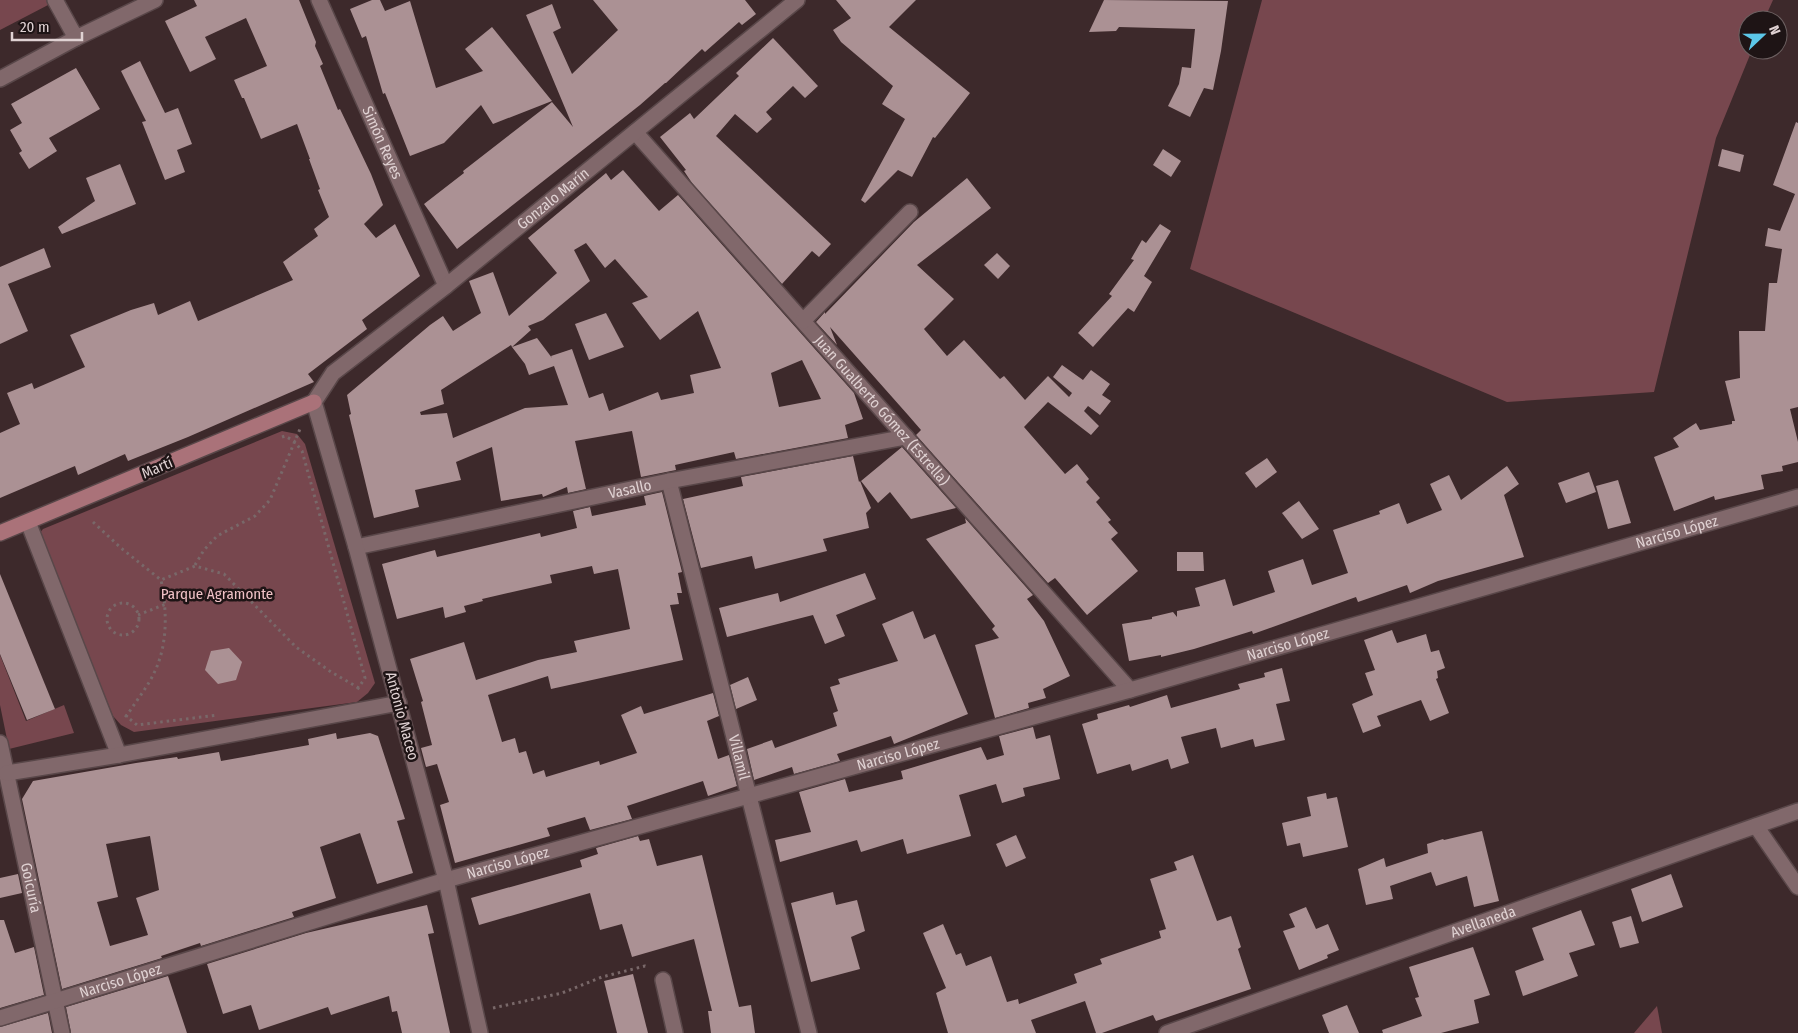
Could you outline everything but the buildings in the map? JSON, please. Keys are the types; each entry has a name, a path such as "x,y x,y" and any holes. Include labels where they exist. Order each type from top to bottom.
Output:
{"main road":[{"name":"Martí","path":"0,533 314,402"}],"street":[{"path":"56,0 76,38"},
{"path":"0,79 76,38 155,0"},
{"name":"Simón Reyes","path":"318,0 446,286"},
{"name":"Gonzalo Marín","path":"314,402 332,374 446,286 797,0"},
{"name":"Juan Gualberto Gómez (Estrella)","path":"635,132 1130,690"},
{"path":"803,321 910,212"},
{"name":"Antonio Maceo","path":"314,402 356,547 446,880 480,1033"},
{"name":"Vasallo","path":"356,547 670,481 906,437"},
{"name":"Villamil","path":"670,481 809,1033"},
{"name":"Narciso López","path":"0,1018 54,1003 446,880 1130,690 1798,497"},
{"path":"28,522 118,754"},
{"path":"7,773 399,703"},
{"name":"Goicuría","path":"0,743 54,1003 62,1033"},
{"name":"Avellaneda","path":"1167,1033 1798,811"},
{"path":"1756,826 1798,887"},
{"path":"663,980 675,1033"}],"path":[{"path":"196,566 204,550 217,536 254,516 270,500 294,441 314,402"},
{"path":"275,440 285,436 294,441 302,451 366,678 352,694"},
{"path":"93,522 121,548 161,580 166,604 165,637 155,671 112,738"},
{"path":"161,580 196,566 224,574 296,647 331,672 359,688"},
{"path":"116,604 132,606 138,614 138,624 127,634 113,631 108,622 109,611 116,604"},
{"path":"138,614 166,604"},
{"path":"120,712 137,725 226,714"},
{"path":"476,1012 562,993 602,977 645,966 657,969 663,980"}],"green space":[{"path":"0,0 48,0 50,4 0,30"},
{"path":"1262,0 1773,0 1768,10 1738,10 1738,60 1748,60 1716,138 1654,392 1507,402 1190,269"},
{"name":"Parque Agramonte","path":"282,431 297,434 305,444 375,683 368,693 357,702 134,732 121,725 113,716 39,534 43,529"},
{"path":"0,655 26,721 64,705 74,733 9,749 0,705"},
{"path":"1657,1006 1662,1033 1634,1033"}]}
